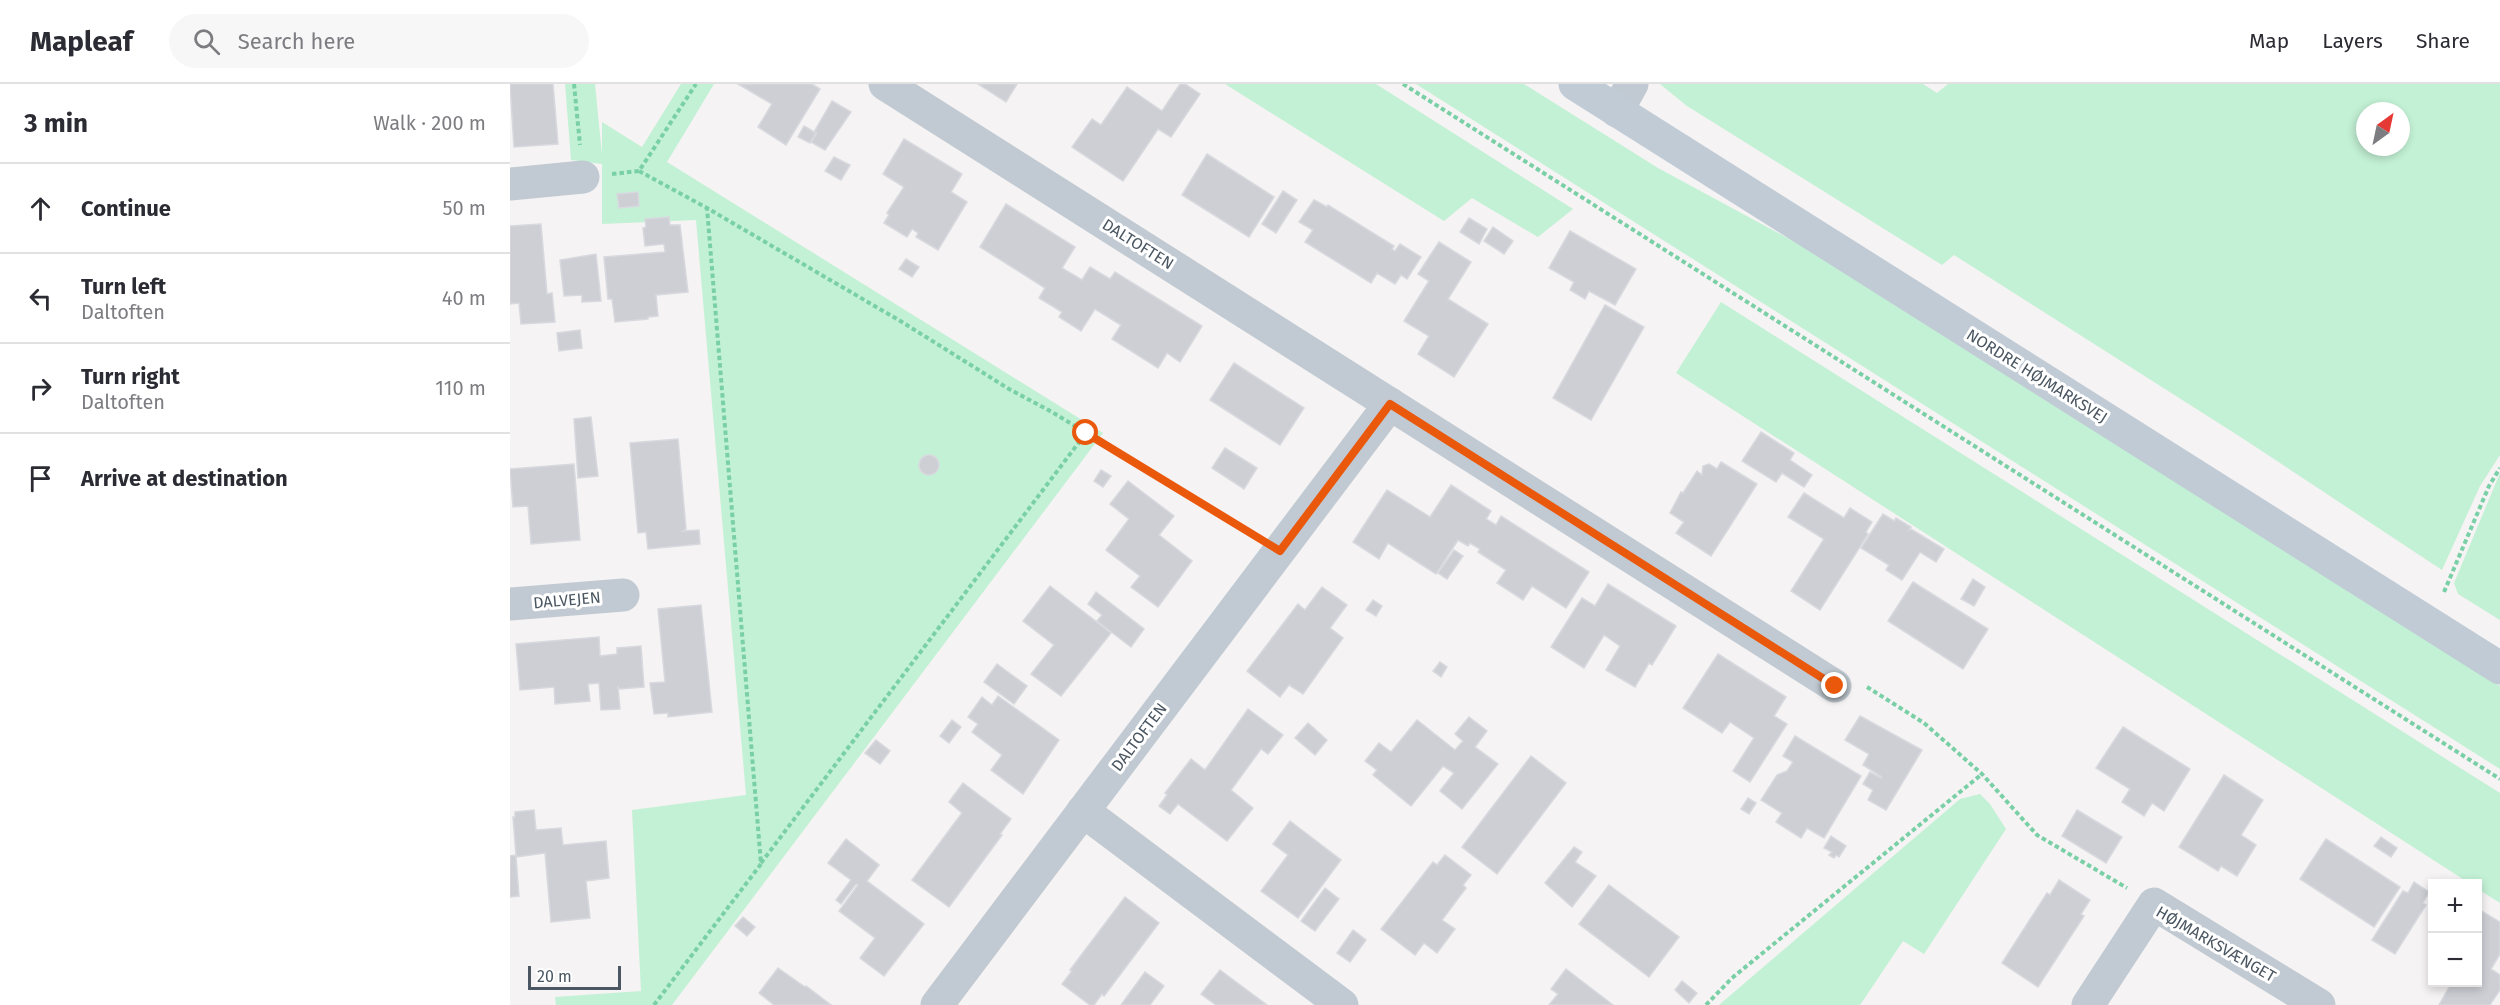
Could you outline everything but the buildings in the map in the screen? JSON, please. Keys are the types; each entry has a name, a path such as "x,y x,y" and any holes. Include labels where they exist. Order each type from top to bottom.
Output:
{"street":[{"name":"DALTOFTEN","path":"885,84 1835,686"},
{"name":"NORDRE HØJMARKSVEJ","path":"1575,84 1624,97 2500,668"},
{"path":"510,184 583,177"},
{"name":"DALTOFTEN","path":"937,1005 1390,404"},
{"name":"DALVEJEN","path":"510,604 623,595"},
{"path":"1083,811 1342,1005"},
{"name":"HØJMARKSVÆNGET","path":"2088,1005 2154,904 2319,1005"}],"path":[{"path":"574,84 583,177 639,171 707,208 1280,551"},
{"path":"639,171 696,84"},
{"path":"1403,84 2500,779"},
{"path":"707,208 761,864"},
{"path":"654,1005 1086,433"},
{"path":"2444,592 2489,486 2500,468"},
{"path":"1835,686 1851,678 1854,679 1924,723 1982,774 2037,835 2154,904"},
{"path":"1706,1005 1732,978 1982,774"}],"green space":[{"path":"565,84 595,84 602,155 602,122 642,147 681,84 714,84 667,162 1103,433 672,1005 556,1005 555,997 641,991 632,810 746,795 696,220 602,224 602,164 571,160"},
{"path":"1225,84 1376,84 1573,209 1538,237 1472,198 1444,221"},
{"path":"1416,84 1524,84 1658,168 1795,242 2500,686 2500,769"},
{"path":"1660,84 1923,84 1937,93 1948,84 2500,84 2500,455 2480,486 2442,570 2239,436 1954,255 1942,265 1687,106"},
{"path":"1721,302 2500,793 2500,903 2482,892 2482,879 2463,879 1676,373"},
{"path":"2500,473 2500,620 2458,594 2454,583"},
{"path":"1980,794 1990,804 2006,829 1924,954 1903,941 1860,1005 1719,1005 1960,799"}],"route":[{"path":"1086,433 1280,551 1390,404 1835,686"}]}
